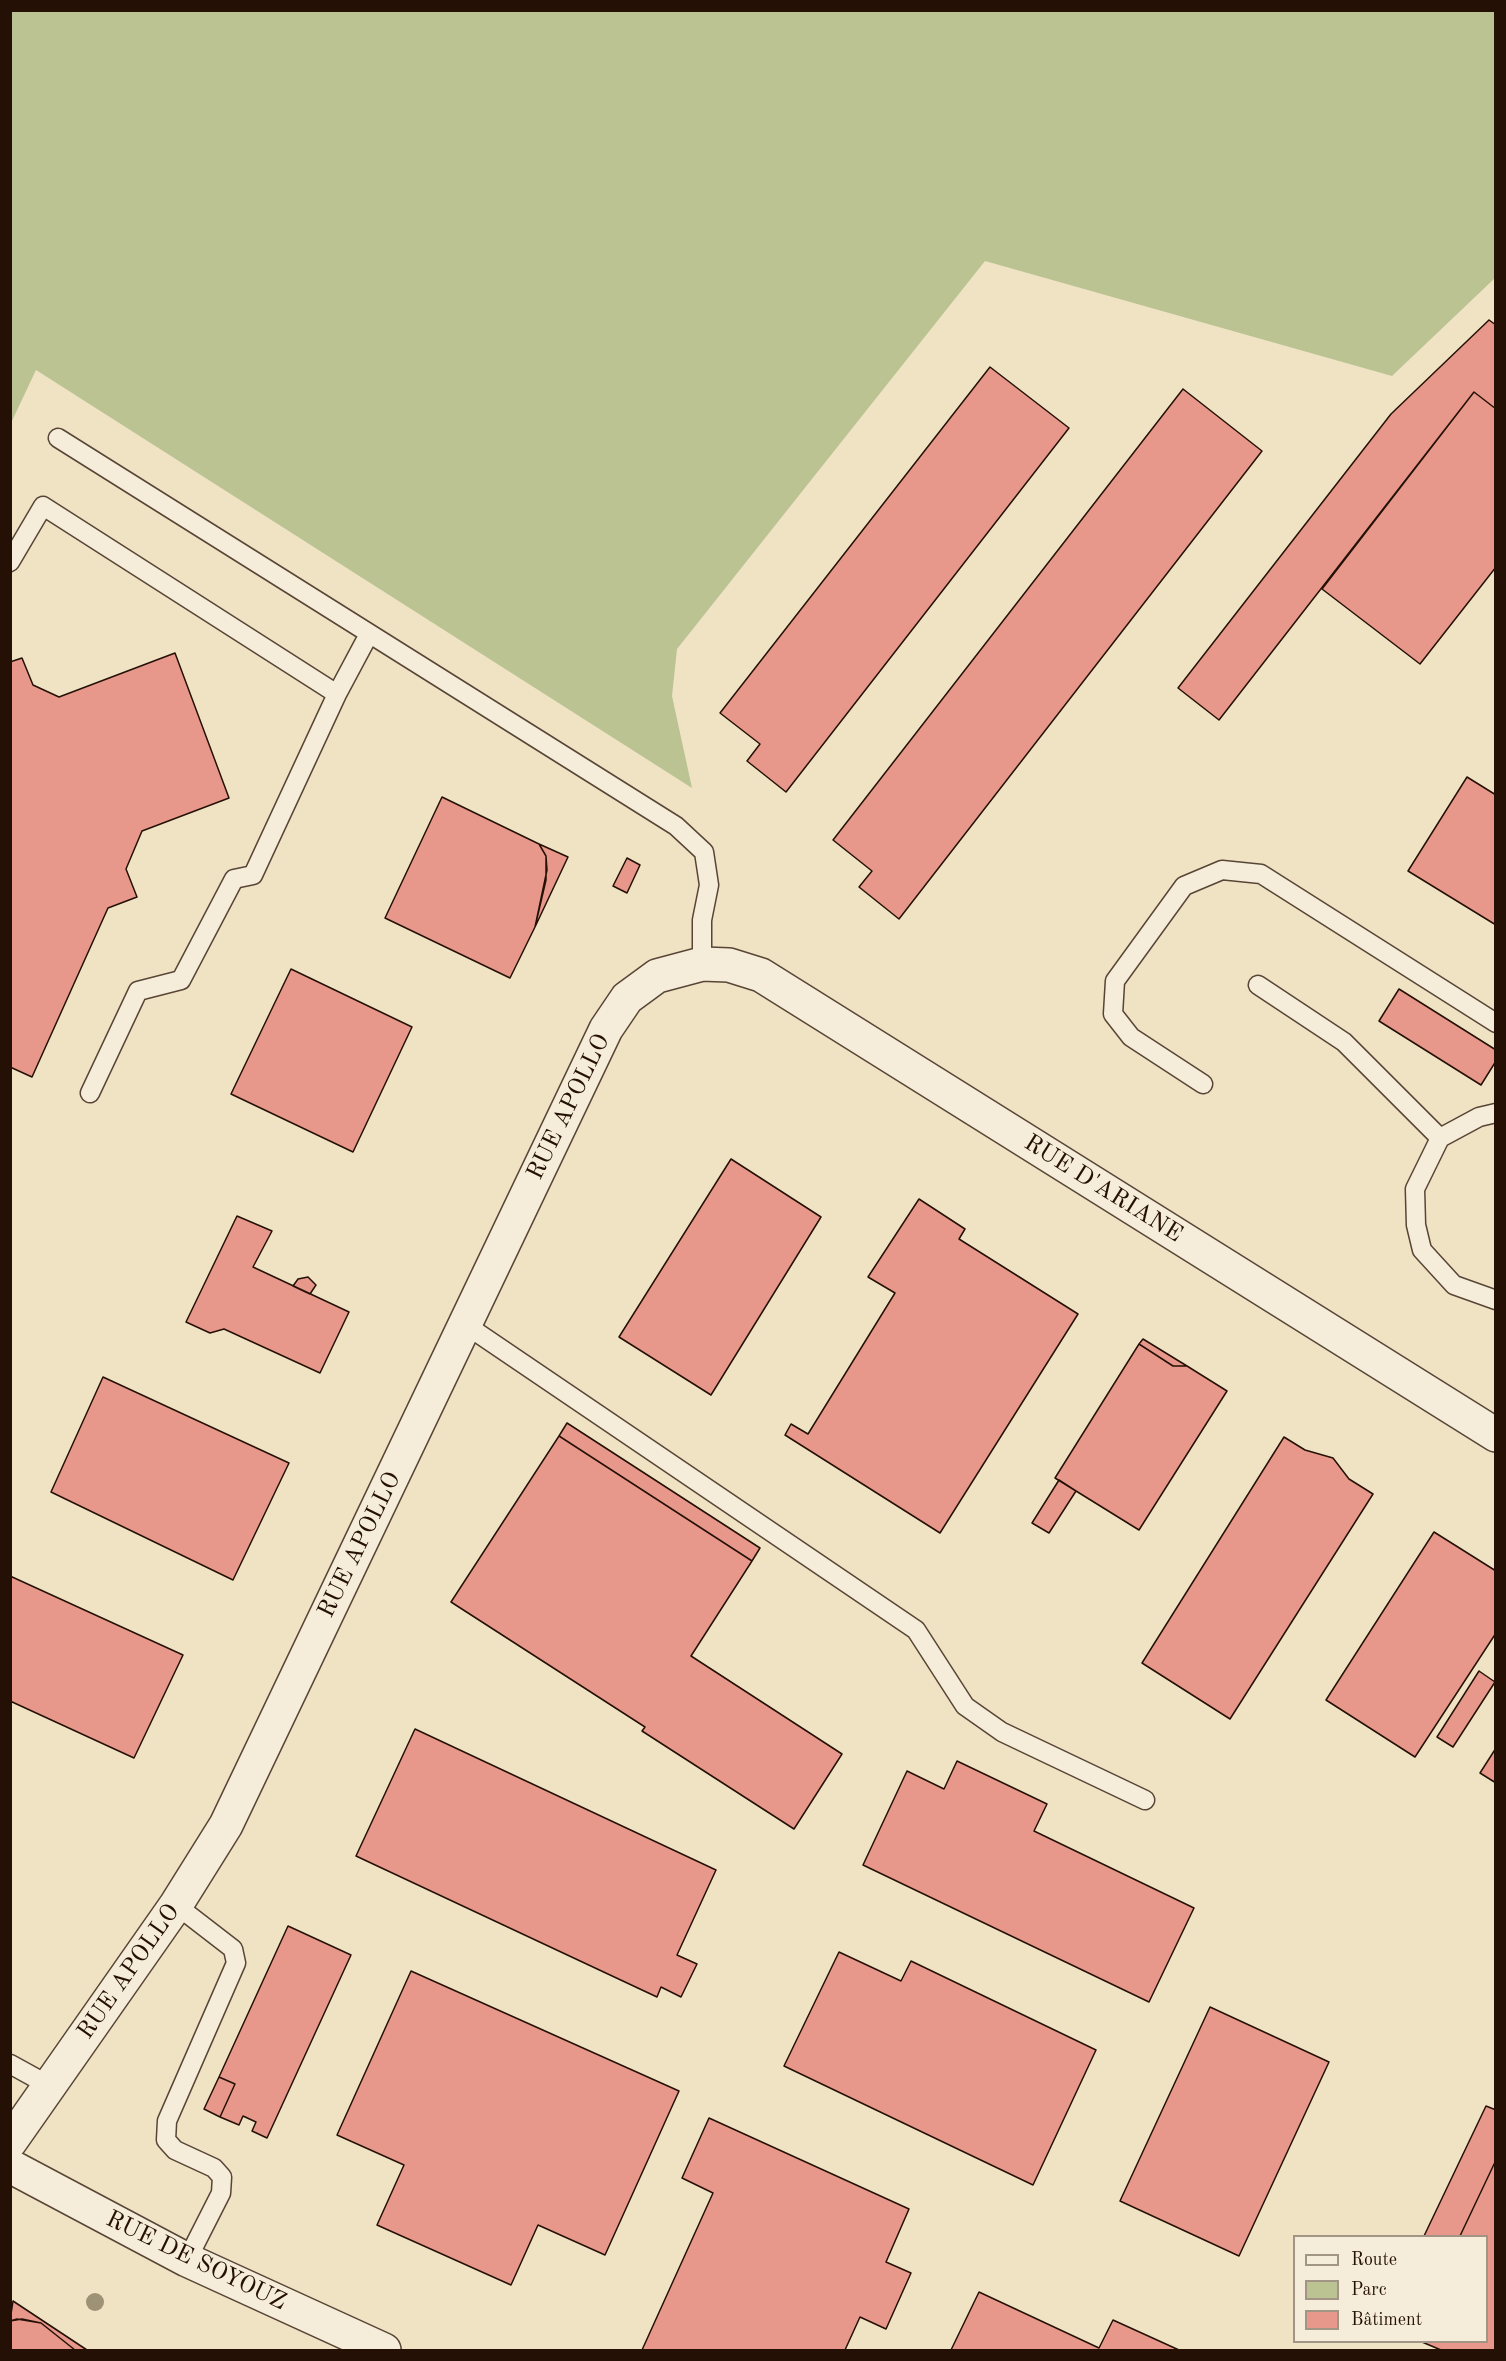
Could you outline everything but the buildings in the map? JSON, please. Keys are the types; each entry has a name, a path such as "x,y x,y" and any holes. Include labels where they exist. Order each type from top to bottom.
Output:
{"street":[{"name":"RUE APOLLO","path":"10,2142 176,1905 226,1825 606,1029 627,998 657,976 702,964"},
{"name":"RUE D'ARIANE","path":"702,964 729,965 760,975 1496,1435"},
{"name":"RUE DE SOYOUZ","path":"10,2166 187,2260 384,2350"}],"lane":[{"path":"58,438 676,826 704,852 709,885 702,920 702,964"},
{"path":"10,562 43,506 338,694"},
{"path":"90,1093 138,991 181,980 234,879 253,875 338,694 369,634"},
{"path":"1203,1084 1131,1037 1113,1014 1115,981 1184,886 1222,870 1261,874 1496,1023"},
{"path":"1258,985 1344,1042 1440,1138"},
{"path":"1496,1113 1479,1117 1440,1138 1415,1189 1416,1225 1422,1250 1454,1285 1496,1300"},
{"path":"466,1325 916,1630 965,1706 993,1725 1144,1800"},
{"path":"176,1905 233,1949 236,1963 167,2121 166,2140 175,2150 214,2168 222,2177 221,2193 187,2260"},
{"path":"10,2064 50,2086"}],"green space":[{"path":"11,10 1495,11 1495,278 1392,376 985,261 677,649 672,696 692,788 36,370 11,423"}]}
